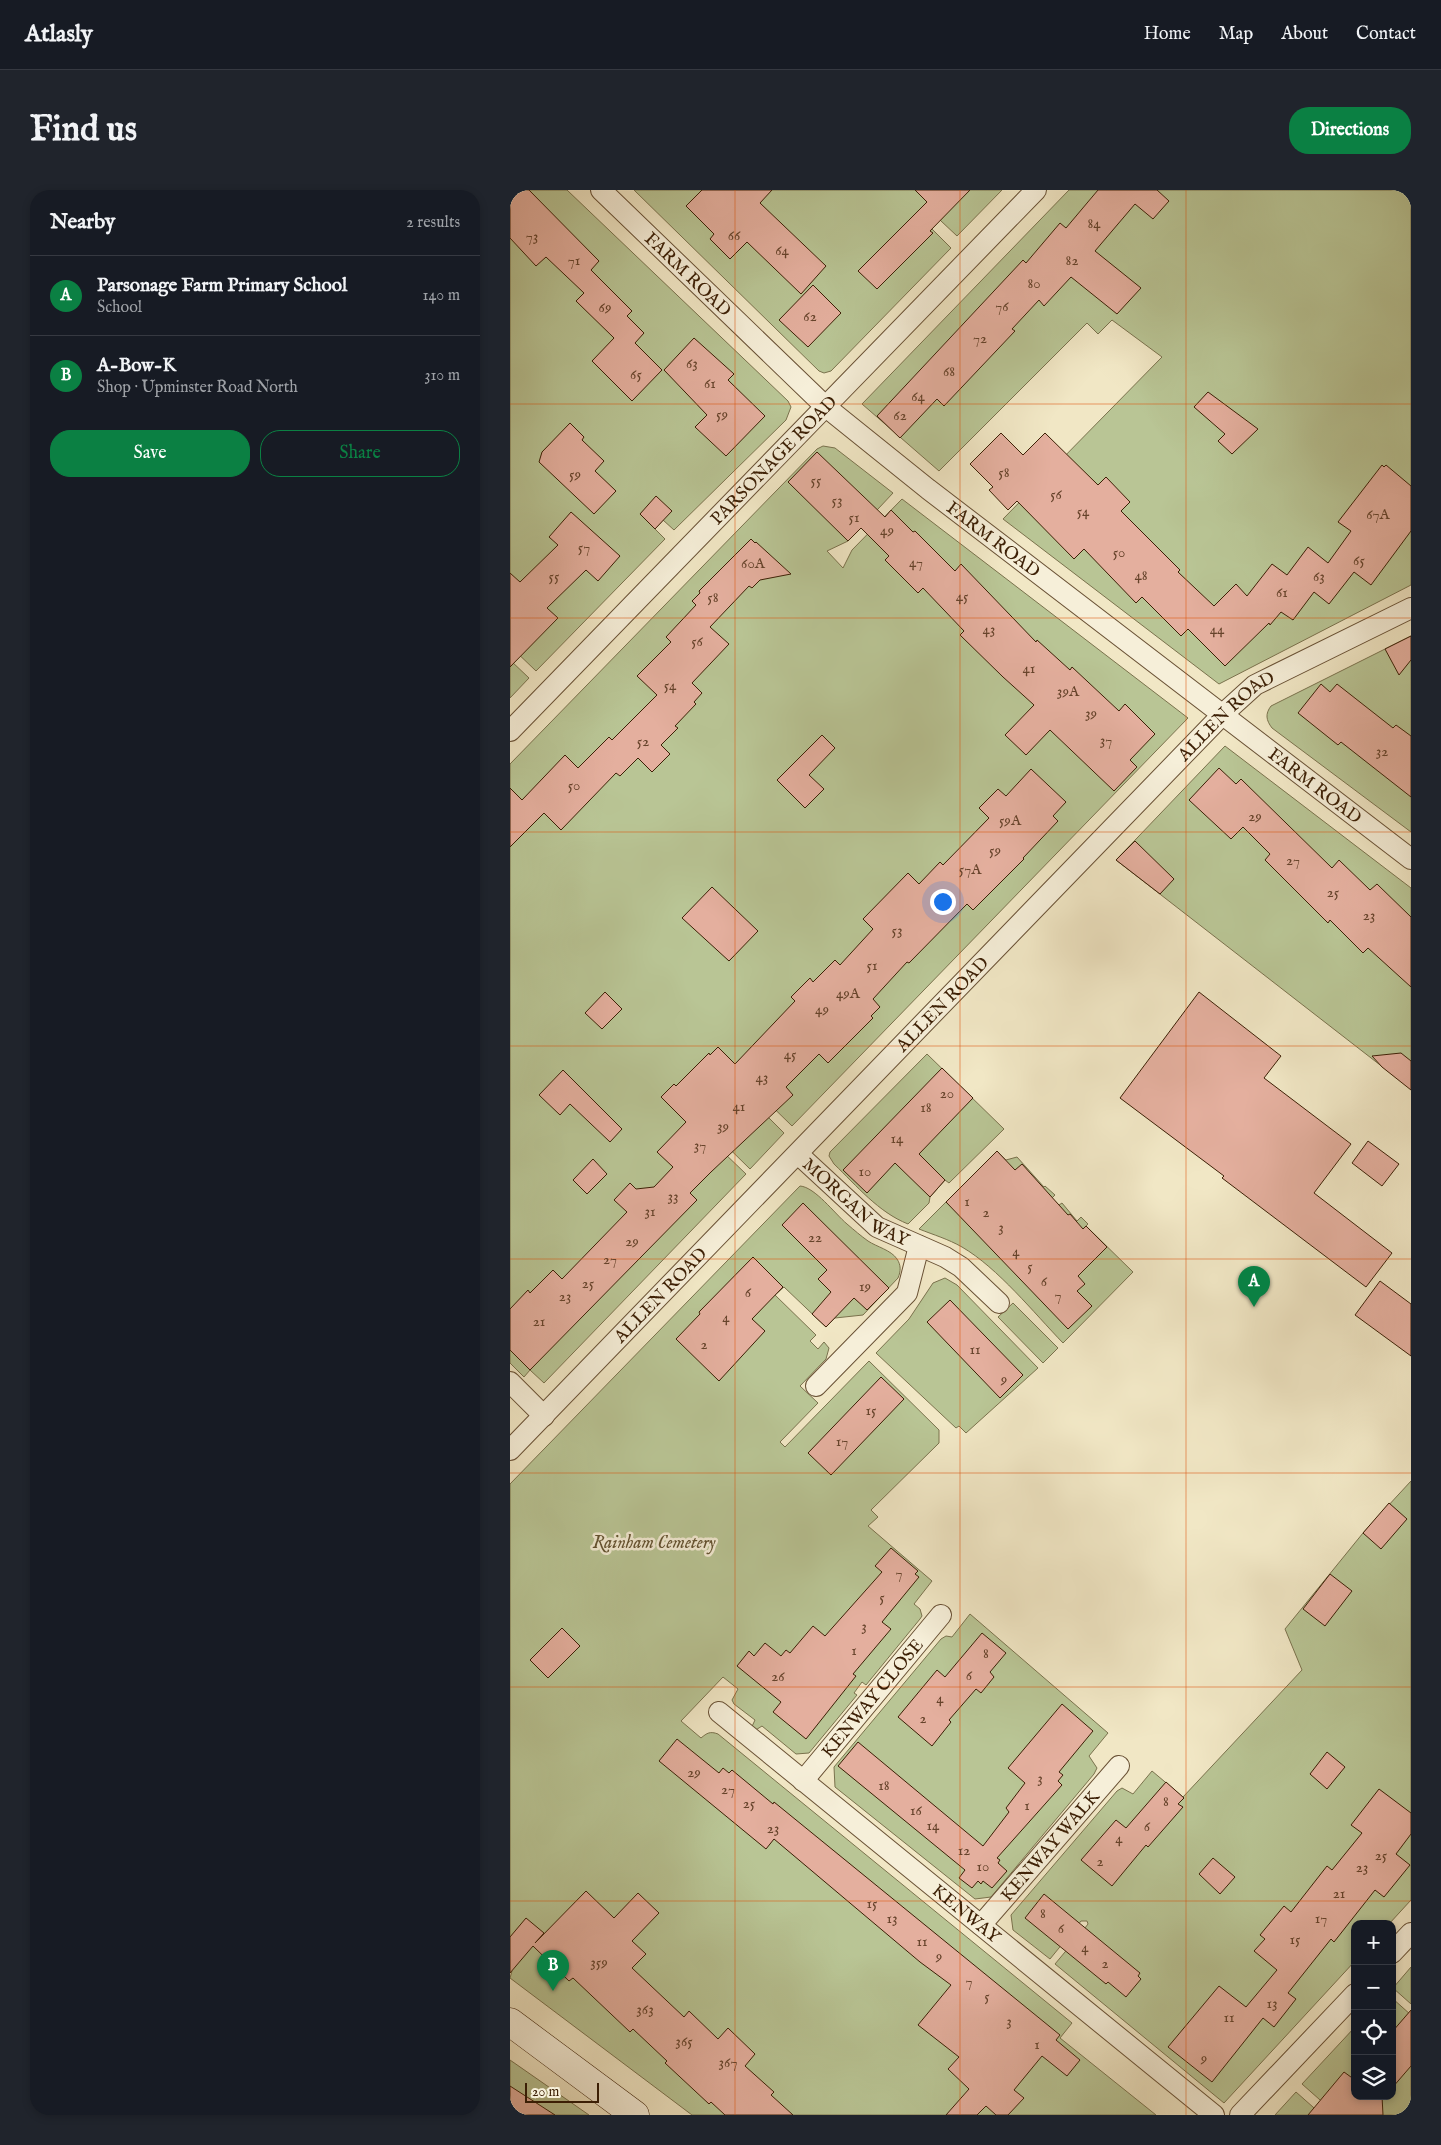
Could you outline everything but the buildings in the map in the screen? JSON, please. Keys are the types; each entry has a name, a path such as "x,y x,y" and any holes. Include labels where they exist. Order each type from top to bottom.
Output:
{"street":[{"name":"FARM ROAD","path":"601,190 826,407 928,489 1411,859"},
{"name":"PARSONAGE ROAD","path":"510,731 1036,190"},
{"name":"ALLEN ROAD","path":"510,1450 1255,684 1411,608"},
{"name":"MORGAN WAY","path":"798,1154 877,1227 945,1257 961,1268 999,1303"},
{"name":"MORGAN WAY","path":"816,1386 907,1293 919,1246"},
{"path":"510,1382 544,1416"},
{"name":"KENWAY CLOSE","path":"803,1781 941,1615"},
{"name":"KENWAY","path":"719,1712 1214,2115"},
{"name":"KENWAY WALK","path":"981,1925 1120,1766"},
{"path":"1396,1949 1411,1933"},
{"path":"1240,2115 1351,1998"},
{"path":"510,2022 635,2115"}],"green space":[{"path":"510,190 567,190 788,401 791,407 786,420 674,530 663,520 655,529 665,539 536,671 510,646"},
{"path":"634,190 1002,190 957,236 924,205 916,213 951,248 831,371 824,373 819,371"},
{"path":"1069,190 1411,190 1411,585 1219,684 1003,519 1162,357 1112,320 1098,334 1087,323 939,471 862,404"},
{"path":"823,446 835,448 893,493 848,541 827,551 843,568 852,550 902,499 1188,718 792,1126 751,1086 744,1093 784,1133 750,1169 696,1116 678,1113 694,1130 697,1127 746,1174 544,1383 530,1370 524,1377 510,1363 510,764 817,449"},
{"path":"1411,636 1411,832 1272,728 1267,717 1271,706"},
{"path":"510,660 529,678 510,698"},
{"path":"1225,746 1411,888 1411,1089 1116,860"},
{"path":"927,1054 1004,1129 949,1183 945,1180 930,1197 929,1203 908,1224 877,1206 834,1164 829,1156 830,1152"},
{"path":"997,1151 1006,1160 1017,1157 1044,1187 1055,1195 1052,1198 1059,1205 1062,1203 1077,1221 1081,1217 1088,1224 1086,1226 1133,1272 1063,1343 989,1267 962,1247 919,1229"},
{"name":"Rainham Cemetery","path":"800,1186 812,1191 865,1239 894,1256 897,1259 900,1270 898,1278 863,1315 835,1318 826,1327 784,1287 775,1295 816,1335 810,1341 818,1349 824,1342 829,1348 826,1359 800,1386 818,1403 780,1442 785,1447 869,1361 939,1430 939,1443 871,1510 878,1517 868,1526 932,1581 914,1604 920,1609 922,1616 920,1619 866,1685 862,1682 854,1693 857,1695 809,1753 796,1754 762,1726 748,1735 755,1720 734,1704 732,1700 738,1689 723,1677 681,1721 701,1738 709,1733 718,1734 1072,2023 1060,2038 1156,2115 692,2115 510,1978 512,1971 510,1969 510,1484"},
{"path":"945,1278 957,1285 1038,1368 966,1433 959,1426 956,1428 876,1353 909,1319 933,1283"},
{"path":"1013,1303 1058,1348 1043,1363 998,1317"},
{"path":"1411,1481 1411,1900 1393,1920 1351,1920 1351,1965 1224,2103 1055,1964 1088,1924 1087,1921 1081,1921 1050,1959 1013,1930 1011,1915 1117,1791 1122,1788 1133,1794 1152,1771 1183,1797 1302,1670 1285,1629 1363,1533"},
{"path":"970,1614 1108,1733 1089,1756 1097,1768 1094,1774 991,1897 975,1899 835,1787 834,1767 941,1639 946,1636 952,1637"},
{"path":"1411,1967 1411,2004 1396,1991 1396,1984"},
{"path":"1396,2002 1411,2015 1411,2115 1337,2115 1302,2084 1351,2031 1351,2100 1396,2100"},
{"path":"510,2060 589,2115 510,2115"},
{"path":"1296,2092 1322,2115 1275,2115"}],"place":[{"name":"Parsonage Farm Primary School","path":"1254,1307"},
{"name":"A-Bow-K","path":"553,1991"}]}
